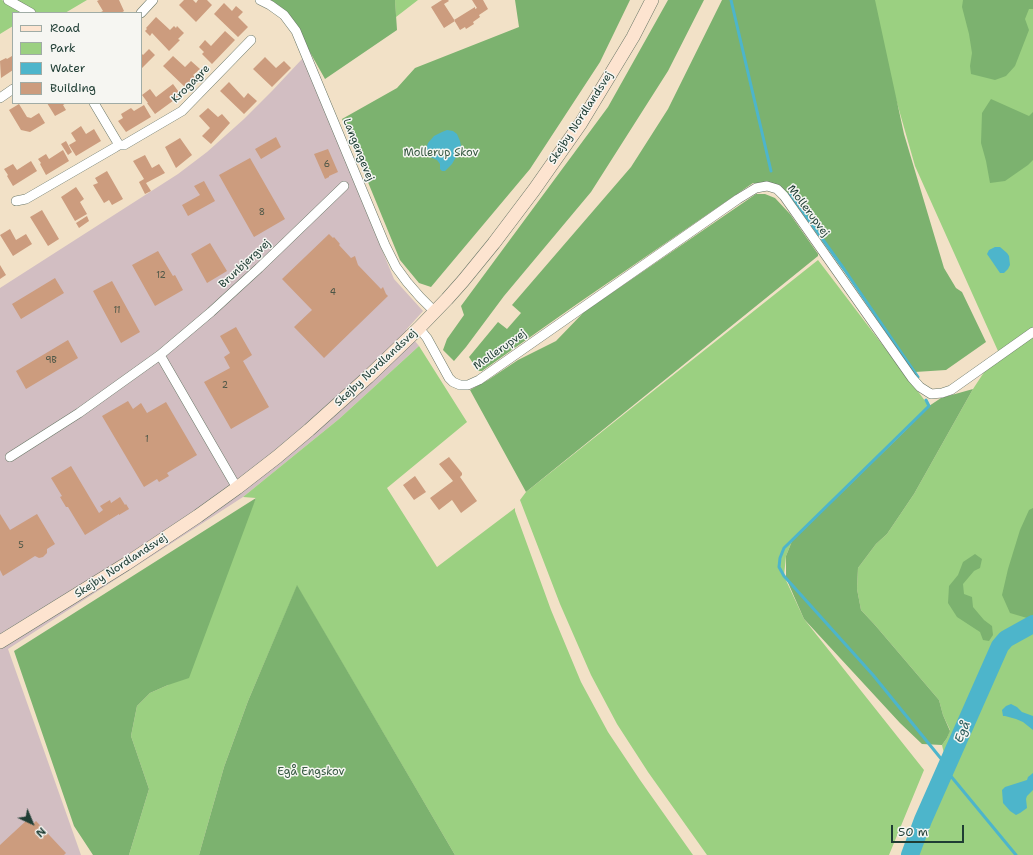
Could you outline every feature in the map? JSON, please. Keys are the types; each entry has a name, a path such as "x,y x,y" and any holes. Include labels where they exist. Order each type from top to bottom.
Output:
{"street":[{"path":"8,0 29,12"},
{"path":"142,12 153,0"},
{"name":"Langengevej","path":"260,0 284,15 296,31 396,267 420,297 435,312"},
{"name":"Skejby Nordlandsvej","path":"2,640 126,564 237,488 277,458 309,430 368,377 419,328 463,281 534,190 581,123 633,37 652,0"},
{"name":"Krogagre","path":"16,202 26,199 119,145 124,146 182,111 250,40"},
{"path":"0,98 12,90"},
{"path":"95,104 119,145"},
{"name":"Brunbjergvej","path":"10,457 79,413 160,354 259,268 344,186"},
{"name":"Mollerupvej","path":"419,328 427,338 449,378 453,382 460,385 468,385 479,380 738,199 756,188 767,186 777,189 784,196 912,378 920,387 931,394 951,390 1033,332"},
{"path":"160,354 237,488"}],"shaded area":[{"path":"303,58 394,279 423,311 406,330 419,346 339,419 243,497 8,649 81,855 0,855 0,288 178,174 207,152 244,119"}],"green space":[{"path":"0,0 2,0 21,12 12,12 12,27 0,34"},
{"path":"15,0 87,0 67,12 36,12"},
{"path":"271,0 395,0 397,30 325,79 288,13"},
{"path":"395,0 418,0 396,17"},
{"name":"Mollerup Skov","path":"515,0 630,0 600,62 530,169 431,287 419,283 400,260 342,119 397,88 415,68 519,27"},
{"path":"668,0 704,0 668,71 591,192 504,296 454,361 443,350 447,339 464,315 461,306 608,107"},
{"path":"722,0 875,0 904,134 944,268 956,288 962,292 986,342 946,370 915,372 799,207 781,189 767,183 753,183 482,371 478,371 469,357 498,322 507,329 521,313 512,305 631,167 668,109"},
{"path":"867,0 1033,0 1033,855 906,855 944,768 947,766 942,745 950,730 943,715 939,700 861,610 857,589 858,568 876,544 887,534 914,494 973,389 998,351 915,166"},
{"path":"963,0 1033,0 1033,9 1029,9 1025,19 1029,30 1015,66 1006,76 995,80 971,74 970,66 972,53 962,7"},
{"path":"991,99 1029,116 1033,112 1033,160 1005,181 990,183 981,143 982,113"},
{"path":"756,194 765,194 775,198 790,214 818,256 526,492 470,390 518,360 556,341 584,312"},
{"path":"818,260 929,406 792,541 786,556 784,576 804,619 924,770 889,855 707,855 648,772 617,724 591,675 560,604 520,500 526,492"},
{"path":"419,346 467,422 387,488 437,567 515,508 551,610 581,682 608,732 693,855 455,855 297,586 248,701 224,767 199,855 129,855 149,789 131,736 137,706 150,693 168,685 256,498 243,497 339,419"},
{"path":"973,389 914,494 887,534 876,544 858,568 857,589 861,610 939,700 943,715 950,731 942,745 922,744 900,723 804,619 786,578 786,556 792,541 906,430 926,408 941,398"},
{"path":"256,498 189,678 150,693 137,706 131,736 149,789 129,855 93,855 74,826 14,651"},
{"path":"1033,508 1033,616 1027,618 1010,613 1002,595 1020,530 1029,510"},
{"path":"975,554 982,559 980,568 974,571 963,584 964,594 972,597 973,607 984,620 992,626 993,635 989,641 983,640 980,632 957,617 948,603 949,586 958,575 963,562"},
{"name":"Egå Engskov","path":"297,585 455,855 199,855 224,767 248,701"}],"water":[{"path":"447,130 453,131 457,134 461,146 452,164 445,171 442,171 437,160 428,156 426,149 428,143 434,136"},
{"path":"995,247 1000,247 1009,256 1010,265 1004,273 1000,273 987,254 989,250"},
{"path":"1011,704 1022,712 1033,716 1033,730 1023,722 1003,716 1002,710"},
{"path":"1033,773 1033,790 1026,799 1027,808 1016,815 1003,803 1002,790 1005,787 1027,780"}],"building":[{"path":"119,0 124,11 101,12 103,11 97,1"},
{"path":"184,0 193,0 196,3 198,0 207,0 212,5 196,22 179,5"},
{"path":"442,0 449,1 444,4 455,21 444,28 431,7"},
{"path":"472,0 483,0 488,9 479,15 480,17 473,22 474,24 466,29 465,27 460,30 454,20 475,7 475,9 477,8"},
{"path":"224,3 232,11 236,6 243,12 238,17 248,27 238,37 214,14"},
{"path":"156,17 170,30 174,26 176,28 177,26 184,33 178,39 180,40 169,51 152,33 150,36 145,31"},
{"path":"225,31 235,40 212,64 202,54 204,52 199,47 205,40 211,46"},
{"path":"149,49 155,55 142,68 142,54 143,55"},
{"path":"12,56 12,71 1,78 0,61 6,58 7,59"},
{"path":"173,56 185,67 191,61 200,69 193,75 197,79 187,89 163,66"},
{"path":"265,57 276,68 284,61 291,68 272,87 253,69"},
{"path":"229,82 244,98 248,93 257,101 244,114 220,91"},
{"path":"173,84 181,95 155,114 142,95 150,89 156,97"},
{"path":"19,104 27,117 31,118 39,113 45,123 30,132 21,130 9,110"},
{"path":"48,104 64,104 63,105 66,110 55,116"},
{"path":"144,105 151,117 126,132 118,121 123,118 121,114 131,108 134,111"},
{"path":"208,108 218,117 222,114 230,123 211,144 202,136 210,128 199,116"},
{"path":"81,126 86,134 94,129 101,141 76,156 69,145 76,141 71,133"},
{"path":"276,137 281,147 261,159 255,149"},
{"path":"180,138 192,155 176,168 165,147"},
{"path":"66,141 72,152 68,155 61,144"},
{"path":"328,149 338,172 325,179 314,154"},
{"path":"63,150 69,161 46,175 38,159 46,154 49,159"},
{"path":"145,155 152,168 159,164 165,173 146,183 151,191 145,194 139,182 144,179 133,161"},
{"path":"250,158 285,219 254,237 219,175"},
{"path":"31,161 37,171 13,186 4,169 13,164 17,170"},
{"path":"107,171 123,199 112,205 109,200 104,203 93,185 98,183 95,178"},
{"path":"204,181 215,201 188,216 182,205 200,195 194,186"},
{"path":"76,187 84,199 80,202 87,214 75,221 61,197"},
{"path":"42,210 59,239 48,246 30,217"},
{"path":"87,216 89,221 79,228 76,223"},
{"path":"10,229 16,240 26,234 32,244 13,256 0,235"},
{"path":"329,234 333,238 334,237 351,258 355,256 358,265 381,289 383,287 388,296 324,358 294,327 312,310 282,279"},
{"path":"210,243 227,271 207,283 191,254"},
{"path":"158,251 173,276 175,275 183,290 155,306 132,265"},
{"path":"0,265 6,275 0,279"},
{"path":"55,278 64,293 21,319 12,304"},
{"path":"112,281 140,332 121,343 93,291"},
{"path":"236,327 252,355 243,361 269,407 231,429 204,382 230,368 224,357 230,353 220,336"},
{"path":"68,340 78,358 26,389 16,371"},
{"path":"128,401 133,409 141,403 147,413 166,402 197,455 167,473 169,476 159,482 157,479 144,487 102,416"},
{"path":"449,457 462,473 460,477 477,501 461,513 452,500 439,510 430,498 453,481 439,464"},
{"path":"71,466 99,513 103,510 100,506 110,500 111,503 120,497 129,509 85,535 60,497 62,496 51,478"},
{"path":"415,476 426,492 414,500 403,485"},
{"path":"0,514 10,530 37,514 55,544 47,549 47,553 43,557 39,558 35,556 3,576 0,570"},
{"path":"27,820 32,825 36,821 66,853 64,855 0,855 0,845"}],"waterway":[{"path":"731,0 771,171"},
{"path":"790,194 844,269 918,377"},
{"path":"926,400 929,406 784,548 780,558 779,567 784,576 873,675 947,766"},
{"name":"Egå","path":"910,855 923,820 1000,646 1006,639 1033,624"},
{"path":"945,769 1016,855"}]}
